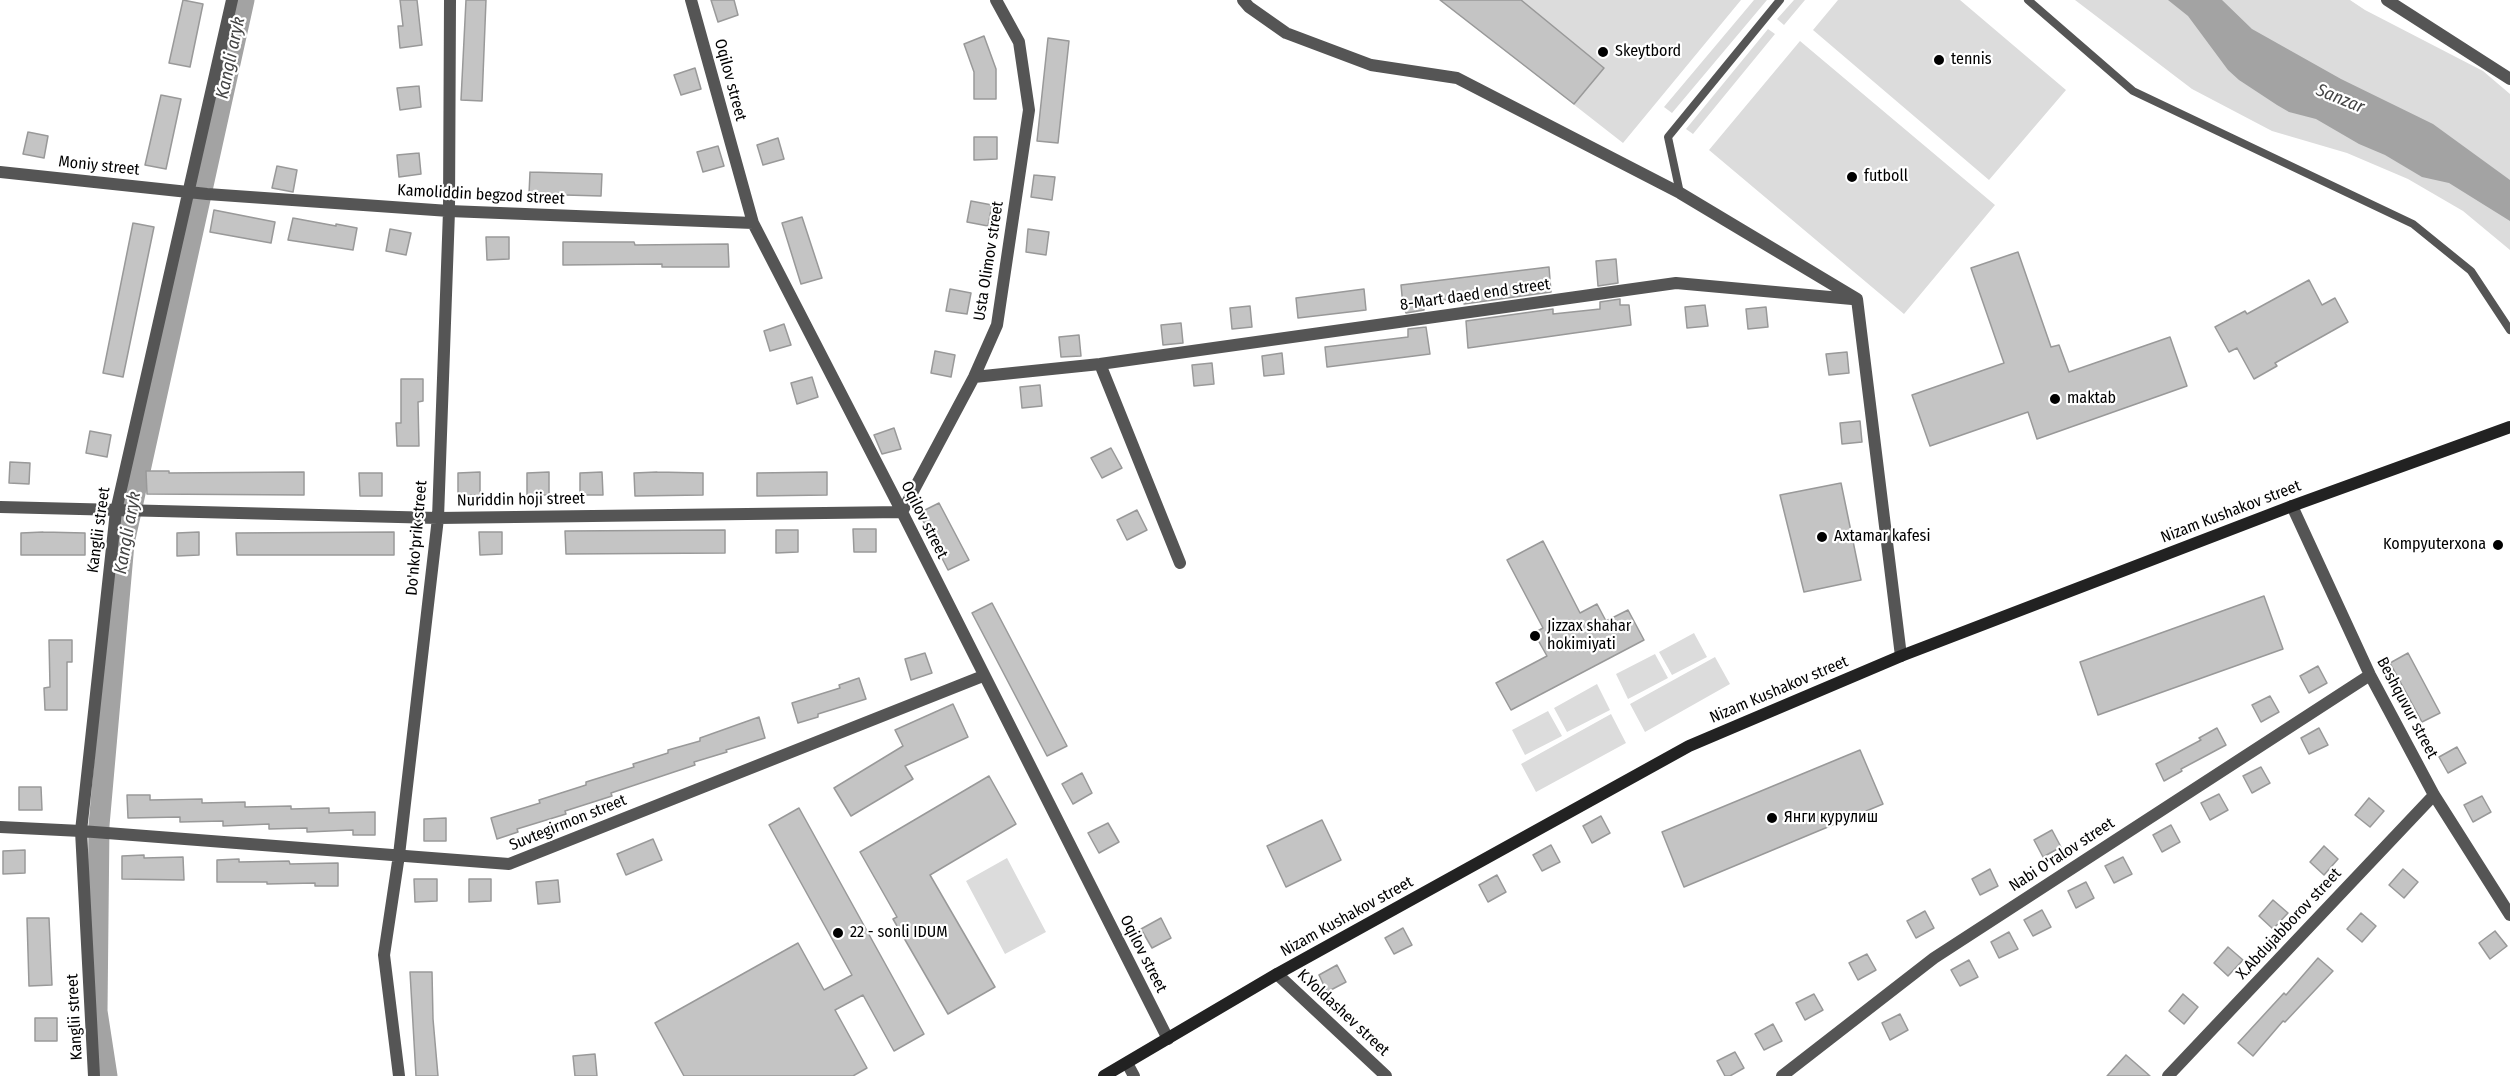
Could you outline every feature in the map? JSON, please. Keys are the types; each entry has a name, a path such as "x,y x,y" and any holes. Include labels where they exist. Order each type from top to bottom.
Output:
{"main road":[{"name":"Nizam Kushakov street","path":"1104,1076 1277,974 1689,746 1901,656 2292,506 2510,427"}],"street":[{"name":"Kanglii street","path":"94,1076 86,831 121,511 232,0"},
{"name":"Do'nko'prik street","path":"399,1076 384,955 399,855 438,518 449,211 450,0"},
{"name":"Oqilov street","path":"691,0 753,223 902,512 1168,1039"},
{"name":"Usta Olimov street","path":"902,512 974,377 997,325 1029,110 1019,42 996,0"},
{"path":"1243,0 1249,7 1287,33 1371,65 1457,78 1680,193 1857,299 1901,656"},
{"path":"2387,0 2510,79"},
{"name":"Moniy street","path":"0,172 207,194"},
{"name":"Kamoliddin begzod street","path":"207,194 449,211 753,223"},
{"name":"8-Mart daed end street","path":"974,377 1100,364 1676,283 1857,299"},
{"path":"1100,364 1180,563"},
{"name":"Beshquvur street","path":"2292,506 2370,675 2434,795 2510,915"},
{"name":"Nuriddin hoji street","path":"0,507 438,518 902,512"},
{"name":"Nabi O'ralov street","path":"1782,1076 1934,958 2370,675"},
{"name":"Suvtegirmon street","path":"0,827 86,831 509,864 983,676"},
{"name":"X.Abdujabborov street","path":"2169,1076 2434,795"},
{"name":"K.Yoldashev street","path":"1277,974 1386,1076"},
{"path":"1127,1063 1134,1076"}],"lane":[{"path":"1680,193 1668,137 1780,0"},
{"path":"2028,0 2133,91 2413,224 2471,272 2510,330"}],"shaded area":[{"name":"Skeytbord","path":"1440,0 1741,0 1623,143"},
{"path":"1754,0 1767,0 1672,113 1664,107"},
{"path":"1794,0 1805,0 1784,25 1777,19"},
{"name":"tennis","path":"1838,0 1960,0 2066,90 1989,180 1813,30"},
{"path":"2075,0 2350,0 2483,71 2510,94 2510,250 2463,211 2408,179 2347,153 2272,131 2192,89"},
{"path":"1768,29 1775,34 1693,134 1686,129"},
{"name":"futboll","path":"1800,41 1995,205 1904,314 1709,150"},
{"path":"1694,633 1707,657 1672,675 1659,652"},
{"path":"1655,654 1668,678 1628,699 1616,674"},
{"path":"1715,657 1730,684 1645,732 1630,704"},
{"path":"1597,684 1610,710 1567,732 1554,708"},
{"path":"1548,711 1562,736 1525,755 1512,730"},
{"path":"1611,714 1626,743 1536,792 1521,764"},
{"path":"1007,858 1046,932 1005,954 966,881"}],"water":[{"name":"Sanzar","path":"2168,0 2222,0 2252,29 2341,79 2433,124 2510,180 2510,221 2449,183 2422,177 2316,119 2289,112 2277,105 2228,70 2188,16"}],"building":[{"path":"183,0 203,4 190,67 169,63"},
{"path":"400,0 417,0 422,45 400,48 398,26 403,26"},
{"path":"466,0 486,0 482,101 461,100"},
{"path":"711,0 734,0 738,15 718,22"},
{"path":"1440,0 1521,0 1604,68 1574,104"},
{"path":"984,36 996,69 996,99 974,99 974,72 964,44"},
{"path":"1048,38 1069,41 1058,143 1037,141"},
{"path":"695,68 701,89 681,95 674,75"},
{"path":"419,86 421,107 400,110 397,88"},
{"path":"161,95 181,99 166,169 145,165"},
{"path":"28,132 48,136 44,158 23,154"},
{"path":"974,137 997,137 997,159 974,160"},
{"path":"778,138 784,159 763,165 757,145"},
{"path":"718,146 724,166 703,172 697,152"},
{"path":"419,153 421,174 399,177 397,155"},
{"path":"277,166 297,170 293,192 272,188"},
{"path":"530,172 602,174 601,196 529,194"},
{"path":"1034,175 1055,177 1052,200 1031,197"},
{"path":"971,201 992,205 988,226 967,222"},
{"path":"214,210 275,222 271,243 210,232"},
{"path":"802,217 822,278 801,284 782,223"},
{"path":"293,218 357,228 353,250 288,240"},
{"path":"133,223 154,227 123,377 103,373"},
{"path":"390,229 411,233 406,255 386,251"},
{"path":"1028,229 1049,232 1046,255 1026,252"},
{"path":"486,237 509,237 509,259 487,260"},
{"path":"563,242 634,242 635,245 728,244 729,267 662,267 662,264 563,265"},
{"path":"2018,252 2051,347 2059,345 2069,372 2170,337 2187,386 2037,439 2028,412 1930,446 1912,395 2004,363 1971,268"},
{"path":"1616,259 1618,283 1598,286 1596,261"},
{"path":"1549,267 1551,292 1464,304 1463,298 1423,302 1424,310 1406,313 1403,306 1401,285"},
{"path":"2309,280 2322,305 2335,298 2348,322 2275,363 2277,366 2254,379 2237,348 2229,352 2215,327 2245,311 2247,314"},
{"path":"950,289 971,293 967,314 946,311"},
{"path":"1364,289 1366,310 1298,318 1296,298"},
{"path":"1620,299 1620,305 1629,305 1631,325 1468,348 1466,321 1553,309 1553,314 1600,309 1600,302"},
{"path":"1705,305 1708,326 1687,328 1685,307"},
{"path":"1250,306 1252,327 1232,329 1230,308"},
{"path":"1766,307 1768,327 1748,329 1746,309"},
{"path":"1181,323 1183,343 1163,345 1161,325"},
{"path":"784,324 791,345 770,351 764,331"},
{"path":"1426,327 1430,354 1327,367 1325,347 1408,337 1408,329"},
{"path":"1079,335 1081,356 1061,357 1059,337"},
{"path":"935,351 955,355 951,377 931,373"},
{"path":"1847,352 1849,373 1829,375 1826,354"},
{"path":"1282,353 1284,374 1264,376 1262,356"},
{"path":"1212,363 1214,384 1194,386 1192,365"},
{"path":"812,377 818,397 797,404 791,383"},
{"path":"401,379 423,379 423,401 418,402 419,446 397,446 396,423 401,423"},
{"path":"1040,385 1042,406 1022,408 1020,387"},
{"path":"1860,421 1862,442 1842,444 1840,423"},
{"path":"894,428 901,449 882,454 874,435"},
{"path":"90,431 111,435 107,457 86,453"},
{"path":"1111,448 1122,468 1102,478 1091,458"},
{"path":"10,462 30,463 29,484 9,483"},
{"path":"146,471 169,471 169,473 304,472 304,495 147,494"},
{"path":"480,472 480,495 458,496 458,473"},
{"path":"549,472 549,495 527,495 527,473"},
{"path":"602,472 603,495 580,495 580,473"},
{"path":"827,472 827,495 757,496 757,473"},
{"path":"359,473 382,473 382,496 360,496"},
{"path":"634,473 703,473 703,495 635,496"},
{"name":"Axtamar kafesi","path":"1841,483 1861,580 1804,592 1780,495"},
{"path":"939,503 969,560 948,570 919,513"},
{"path":"1137,510 1147,530 1127,540 1117,520"},
{"path":"853,529 876,529 876,552 854,552"},
{"path":"725,530 725,553 566,554 565,531"},
{"path":"776,530 798,530 798,552 776,553"},
{"path":"199,532 199,555 177,556 177,533"},
{"path":"394,532 394,555 237,555 236,533"},
{"path":"479,532 502,532 502,554 480,555"},
{"path":"21,533 85,533 85,555 21,555"},
{"path":"1543,541 1580,613 1597,604 1606,621 1628,610 1644,640 1511,710 1496,683 1547,656 1534,633 1543,628 1507,560"},
{"path":"2264,596 2283,649 2098,715 2080,662"},
{"path":"992,603 1067,746 1047,756 972,613"},
{"path":"49,640 72,640 72,662 67,662 67,710 45,710 44,688 50,687"},
{"path":"925,653 932,673 911,680 905,659"},
{"path":"2408,653 2440,713 2422,722 2390,663"},
{"path":"2318,666 2327,683 2309,693 2300,676"},
{"path":"859,678 866,699 818,714 818,717 798,723 792,703 840,688 839,685"},
{"path":"2270,696 2279,712 2261,722 2252,705"},
{"path":"953,704 968,737 905,766 913,779 851,816 834,788 903,746 895,730"},
{"path":"759,717 765,738 694,762 695,765 611,793 612,796 565,811 566,814 517,829 518,832 497,839 491,818 540,803 539,800 634,767 633,764 668,753 668,750 700,741 700,738"},
{"path":"2217,728 2226,745 2181,769 2182,771 2164,781 2156,764 2201,740 2199,738"},
{"path":"2319,728 2328,745 2309,754 2301,738"},
{"path":"2457,747 2466,763 2448,773 2439,757"},
{"name":"Янги курулиш","path":"1860,750 1883,804 1684,887 1662,832"},
{"path":"2261,767 2270,783 2252,793 2243,776"},
{"path":"1082,773 1092,793 1073,804 1062,784"},
{"path":"989,776 1016,824 930,875 995,987 948,1014 893,919 897,917 860,852"},
{"path":"19,787 41,787 42,810 19,810"},
{"path":"2219,794 2228,810 2210,820 2201,803"},
{"path":"127,795 150,795 150,800 202,799 202,803 245,802 245,807 329,808 329,813 375,812 375,835 353,835 353,830 307,832 307,828 269,829 269,824 223,826 223,821 180,822 180,817 128,818"},
{"path":"2482,796 2491,812 2473,822 2464,805"},
{"path":"2369,798 2384,811 2370,827 2355,815"},
{"path":"799,808 924,1034 894,1051 863,995 835,1010 867,1068 853,1076 684,1076 655,1023 798,943 824,990 852,975 769,825"},
{"path":"1601,816 1610,833 1592,843 1583,826"},
{"path":"446,818 446,841 424,841 424,819"},
{"path":"1322,820 1341,860 1286,887 1267,846"},
{"path":"1108,823 1119,842 1099,853 1088,833"},
{"path":"2171,825 2180,842 2162,852 2153,835"},
{"path":"2052,830 2061,847 2043,857 2034,840"},
{"path":"653,839 662,860 626,875 617,854"},
{"path":"1551,845 1560,862 1542,871 1533,855"},
{"path":"2324,846 2338,859 2324,875 2310,862"},
{"path":"25,850 25,873 3,874 3,851"},
{"path":"144,855 144,858 183,857 184,880 122,879 122,856"},
{"path":"2123,857 2132,874 2114,883 2105,866"},
{"path":"239,859 239,862 338,863 338,886 315,886 315,883 217,882 217,860"},
{"path":"1990,869 1998,886 1980,895 1972,879"},
{"path":"2403,869 2418,882 2404,898 2389,885"},
{"path":"1497,875 1506,892 1488,902 1479,885"},
{"path":"414,879 437,879 437,901 415,902"},
{"path":"469,879 491,879 491,901 469,902"},
{"path":"558,880 560,902 538,904 536,882"},
{"path":"2086,882 2094,898 2076,908 2068,891"},
{"path":"2273,900 2288,913 2273,929 2259,916"},
{"path":"2042,910 2051,927 2033,936 2024,920"},
{"path":"1925,911 1934,928 1916,938 1907,921"},
{"path":"2361,913 2376,926 2362,942 2347,929"},
{"path":"27,918 49,918 52,985 29,986"},
{"path":"1161,918 1171,938 1152,948 1141,929"},
{"path":"1403,928 1412,945 1394,954 1385,938"},
{"path":"2495,931 2507,946 2490,959 2479,943"},
{"path":"2009,932 2018,949 1999,958 1991,942"},
{"path":"2228,947 2243,960 2228,976 2214,963"},
{"path":"1867,954 1876,970 1858,980 1849,963"},
{"path":"2318,958 2333,971 2285,1022 2283,1021 2253,1056 2238,1043 2284,993 2286,995"},
{"path":"1969,960 1978,977 1960,986 1951,970"},
{"path":"1337,965 1346,982 1327,992 1319,975"},
{"path":"410,972 432,972 438,1076 416,1076"},
{"path":"1814,994 1823,1010 1805,1020 1796,1003"},
{"path":"2183,994 2198,1007 2184,1024 2169,1011"},
{"path":"1900,1014 1908,1030 1890,1040 1882,1023"},
{"path":"35,1018 57,1018 57,1041 35,1041"},
{"path":"1773,1024 1782,1041 1764,1050 1755,1034"},
{"path":"1735,1052 1744,1068 1730,1076 1725,1076 1717,1061"},
{"path":"595,1054 597,1076 575,1076 573,1056"},
{"path":"2126,1055 2150,1076 2107,1076"}],"waterway":[{"name":"Kangli aryk","path":"107,1076 97,1011 99,825 124,543 244,0"}],"place":[{"name":"Skeytbord","path":"1603,52"},
{"name":"tennis","path":"1939,60"},
{"name":"futboll","path":"1852,177"},
{"name":"maktab","path":"2055,399"},
{"name":"Axtamar kafesi","path":"1822,537"},
{"name":"Kompyuterxona","path":"2498,545"},
{"name":"Jizzax shahar hokimiyati","path":"1535,636"},
{"name":"Янги курулиш","path":"1772,818"},
{"name":"22 - sonli IDUM","path":"838,933"}]}
